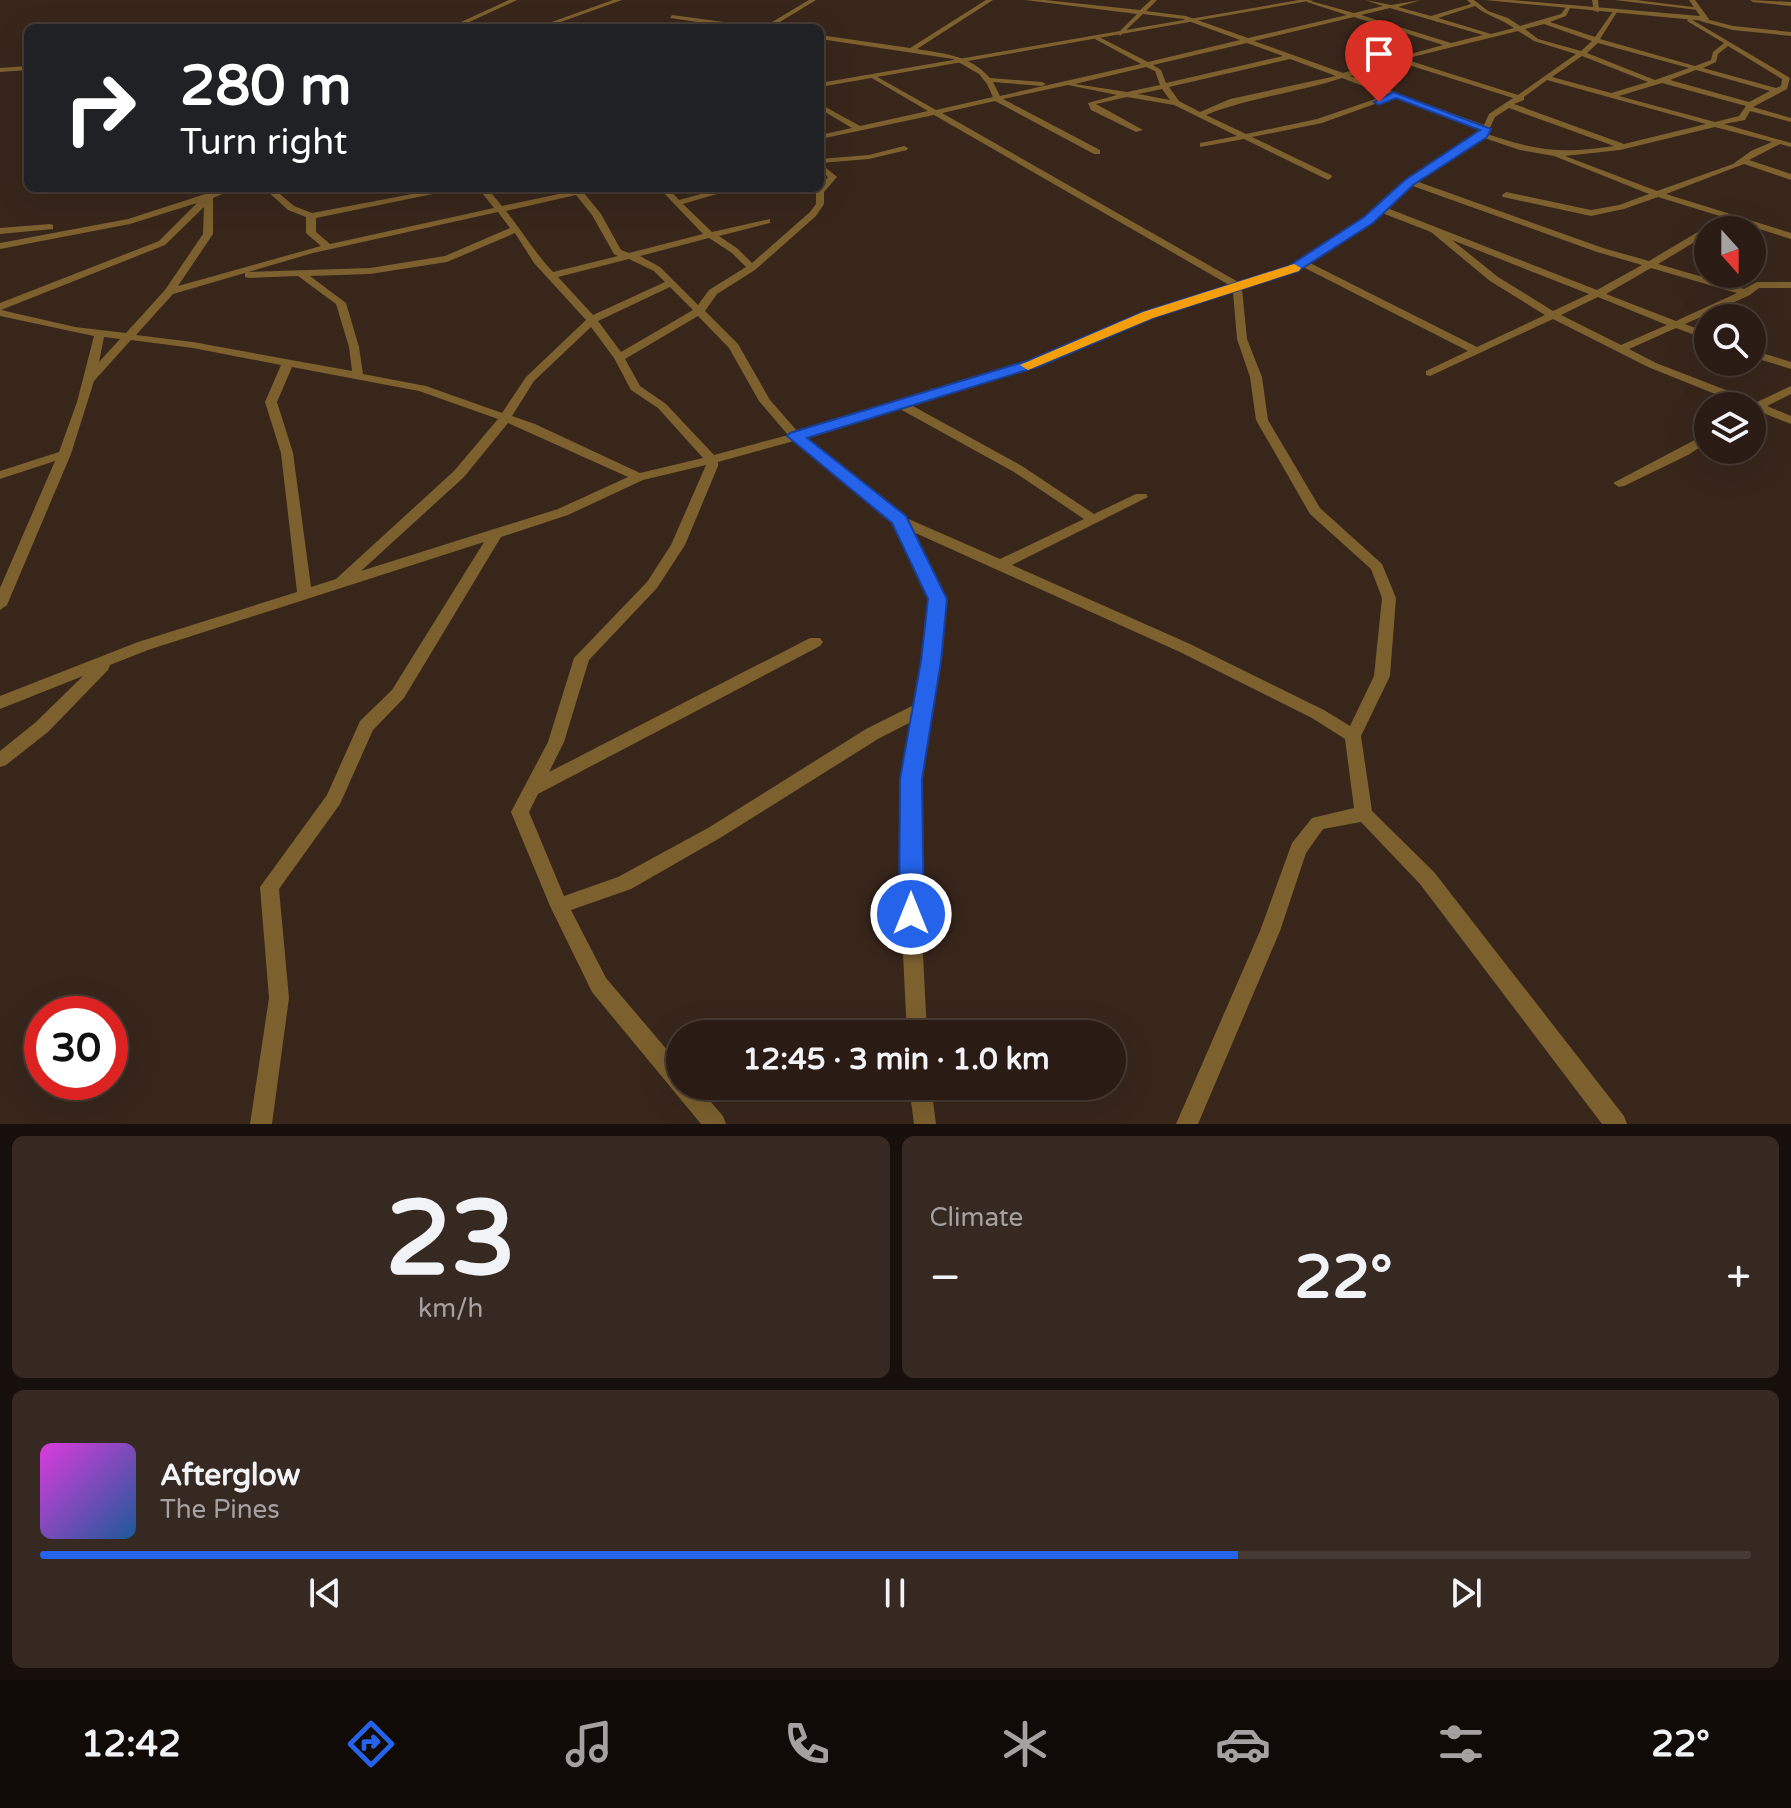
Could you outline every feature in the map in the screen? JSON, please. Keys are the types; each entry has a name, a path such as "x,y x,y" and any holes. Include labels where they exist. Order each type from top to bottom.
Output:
{"street":[{"path":"460,24 514,0"},
{"path":"550,24 619,0"},
{"path":"772,24 813,0"},
{"path":"912,50 990,0"},
{"path":"1028,0 1199,21 1396,94 1526,150 1550,154 1727,216"},
{"path":"1120,34 1154,0"},
{"path":"824,84 1310,0 1450,45"},
{"path":"1368,0 1489,35"},
{"path":"824,136 1064,84 1418,0"},
{"path":"1488,0 1597,11 1616,6 1698,8"},
{"path":"1595,0 1597,11"},
{"path":"1692,0 1705,17 1702,20"},
{"path":"1753,0 1791,4"},
{"path":"1417,22 1473,2 1536,40 1582,53 1657,81 1791,120"},
{"path":"1616,6 1733,28 1791,34"},
{"path":"0,703 143,646 563,512 639,477 795,436 1035,363 1148,315 1302,263 1381,209 1409,182 1485,132 1492,116 1582,53 1596,40 1616,6"},
{"path":"1198,115 1233,101 1544,22 1564,15 1567,8"},
{"path":"672,17 724,24"},
{"path":"1550,154 1622,146 1742,118 1749,106 1784,87 1786,78 1689,20"},
{"path":"1544,22 1596,40 1777,91"},
{"path":"1397,27 1407,25"},
{"path":"824,38 967,61 991,80 997,99 1097,152"},
{"path":"1097,38 1158,70 1176,103"},
{"path":"1610,96 1714,61 1715,53 1727,44"},
{"path":"1139,130 1094,108 1092,103 1293,56"},
{"path":"1396,59 1521,98"},
{"path":"0,70 24,68"},
{"path":"872,76 1237,285"},
{"path":"1547,78 1791,145"},
{"path":"991,80 1064,84 1176,103 1328,177"},
{"path":"1203,145 1319,121 1396,94"},
{"path":"1509,105 1622,146"},
{"path":"824,108 858,128"},
{"path":"1506,195 1591,213 1621,207 1736,166 1779,142"},
{"path":"824,163 904,148"},
{"path":"1743,161 1791,177"},
{"path":"824,168 833,177 824,187"},
{"path":"1409,182 1600,250 1746,293"},
{"path":"0,246 130,221 222,192"},
{"path":"273,192 291,208 311,216 437,192"},
{"path":"485,192 537,261 592,320 619,358 635,388 662,406 711,459 712,466 678,545 652,585 582,658 556,742 520,812 559,906 599,985 666,1065"},
{"path":"169,292 328,247 570,192"},
{"path":"579,192 617,252 657,269 734,346 765,401 795,436 899,520 998,566 1080,598 1318,714 1353,736"},
{"path":"667,192 712,236 752,268"},
{"path":"678,203 718,192"},
{"path":"619,358 699,311 713,292 752,268 813,214 820,204 820,192"},
{"path":"90,379 169,292 208,234 209,197"},
{"path":"0,307 162,243 209,197"},
{"path":"1381,209 1694,332"},
{"path":"311,216 311,233 328,247"},
{"path":"0,231 130,221"},
{"path":"553,275 767,221"},
{"path":"1766,228 1791,236"},
{"path":"232,275 370,271 447,259 516,229"},
{"path":"1436,232 1494,279 1551,314 1652,365 1717,392"},
{"path":"1430,373 1599,293 1694,238"},
{"path":"1302,263 1475,350"},
{"path":"302,275 341,303 354,347 358,375"},
{"path":"340,583 459,474 505,418 530,379 592,320 669,284"},
{"path":"1237,285 1242,339 1256,377 1262,420 1315,511 1377,567 1389,598 1382,676 1353,736 1364,814 1427,878 1616,1124"},
{"path":"1623,348 1746,293 1757,285 1791,285"},
{"path":"0,313 75,330 288,362 422,388 505,418 639,477"},
{"path":"0,605 65,454 90,379 100,332"},
{"path":"1766,358 1791,366"},
{"path":"288,362 271,402 287,453 305,594"},
{"path":"1766,402 1791,389"},
{"path":"900,404 1018,469 1094,520"},
{"path":"1766,412 1791,420"},
{"path":"1619,483 1694,446"},
{"path":"0,475 65,454"},
{"path":"998,566 1141,497"},
{"path":"899,520 937,599 911,779 911,914 916,1020"},
{"path":"261,1124 279,998 269,887 334,799 366,726 398,694 496,533"},
{"path":"530,790 815,642"},
{"path":"0,760 42,727 109,660"},
{"path":"559,906 624,883 726,826 872,734 923,708"},
{"path":"1187,1124 1270,931 1298,849 1318,823 1364,814"},
{"path":"695,1100 715,1124"},
{"path":"922,1100 925,1124"}],"slow traffic":[{"path":"1028,365 1148,315 1294,268"}],"route":[{"path":"911,914 911,779 931,661 937,599 899,520 795,436 1035,363 1148,315 1294,269 1369,220 1409,182 1483,135 1486,129 1396,94 1379,102"}]}
